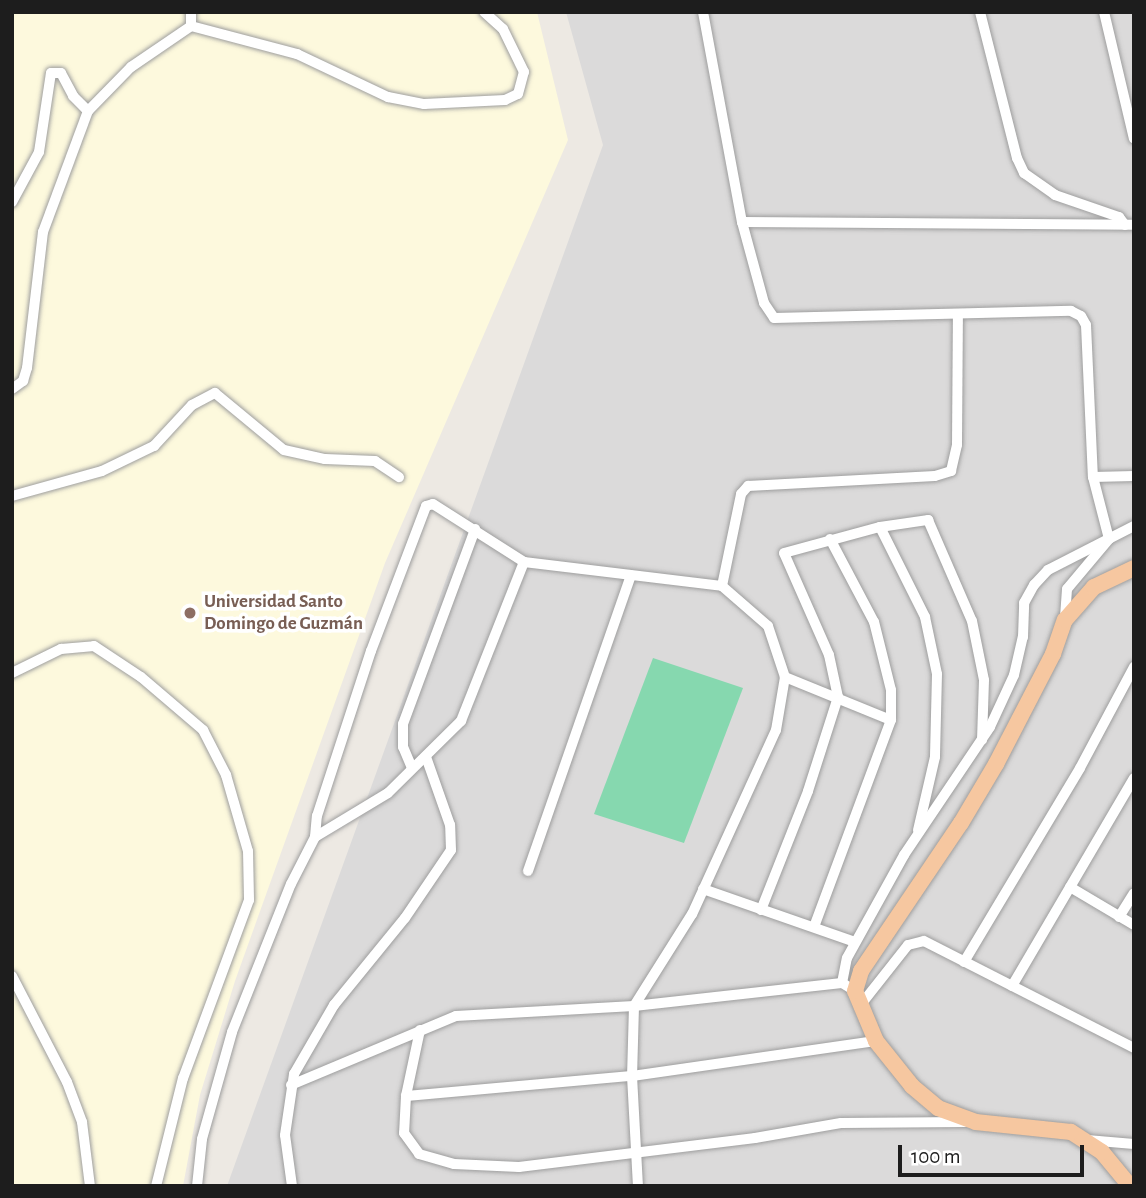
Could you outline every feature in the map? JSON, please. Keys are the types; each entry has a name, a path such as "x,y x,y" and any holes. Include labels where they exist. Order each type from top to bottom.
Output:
{"main road":[{"path":"1130,1186 1087,1140 1053,1127 976,1122 953,1116 925,1099 876,1041 848,987 989,776 1030,701 1065,620 1094,587 1134,568"}],"street":[{"path":"191,12 191,26"},
{"path":"12,389 23,381 27,368 43,232 88,111 147,53 191,26 297,54 388,97 424,104 505,100 518,94 524,72 503,29 484,12"},
{"path":"703,12 742,222 764,303 774,318 1070,311 1081,316 1086,325 1093,477 1109,539"},
{"path":"980,12 1017,159 1024,173 1044,189 1119,217 1129,225"},
{"path":"1104,12 1134,139"},
{"path":"12,202 39,152 51,73 61,73 73,96 88,111"},
{"path":"742,222 1129,225"},
{"path":"722,586 741,494 748,486 935,476 951,471 957,445 958,314"},
{"path":"12,496 102,471 154,446 192,405 215,393 284,450 325,459 375,461 399,477"},
{"path":"1093,477 1134,476"},
{"path":"197,1186 202,1139 232,1032 290,884 315,837 324,793 421,513 433,504 524,562 722,586 768,626 785,677 776,730 703,889 634,1006 632,1076 638,1186"},
{"path":"761,910 808,791 838,697 824,643 783,557 784,553 880,527 928,520 972,621 984,680 982,740"},
{"path":"291,1084 456,1016 486,1012 634,1006 848,987 855,942 916,837 982,740 1014,675 1023,637 1024,603 1034,585 1048,570 1134,526"},
{"path":"880,527 925,617 937,674 935,757 916,837"},
{"path":"412,768 403,747 403,724 475,529"},
{"path":"814,927 891,720 891,690 874,622 830,539"},
{"path":"1065,620 1067,589 1109,539"},
{"path":"315,837 388,793 461,721 524,562"},
{"path":"528,871 631,575"},
{"path":"12,673 61,649 94,646 141,677 203,730 226,775 248,851 249,900 183,1078 156,1186"},
{"path":"964,962 1080,768 1134,667"},
{"path":"785,677 891,720"},
{"path":"292,1186 285,1135 291,1084 334,1006 405,918 451,850 450,825 426,757"},
{"path":"1012,986 1134,778"},
{"path":"1070,887 1134,925"},
{"path":"703,889 855,942"},
{"path":"1119,917 1134,893"},
{"path":"859,1007 916,941 964,962 1134,1048"},
{"path":"12,976 67,1082 82,1122 90,1186"},
{"path":"420,1030 406,1096 404,1133 410,1146 419,1154 454,1164 519,1167 841,1123 976,1122"},
{"path":"406,1096 632,1076 876,1041"},
{"path":"1087,1140 1134,1144"}],"shaded area":[{"name":"Universidad Santo Domingo de Guzmán","path":"12,12 537,12 568,140 385,563 235,981 200,1095 183,1186 12,1186"},
{"path":"566,12 1134,12 1134,1186 227,1186 603,145"}],"green space":[{"path":"653,658 743,688 684,843 594,814"}],"place":[{"name":"Universidad Santo Domingo de Guzmán","path":"190,613"}]}
